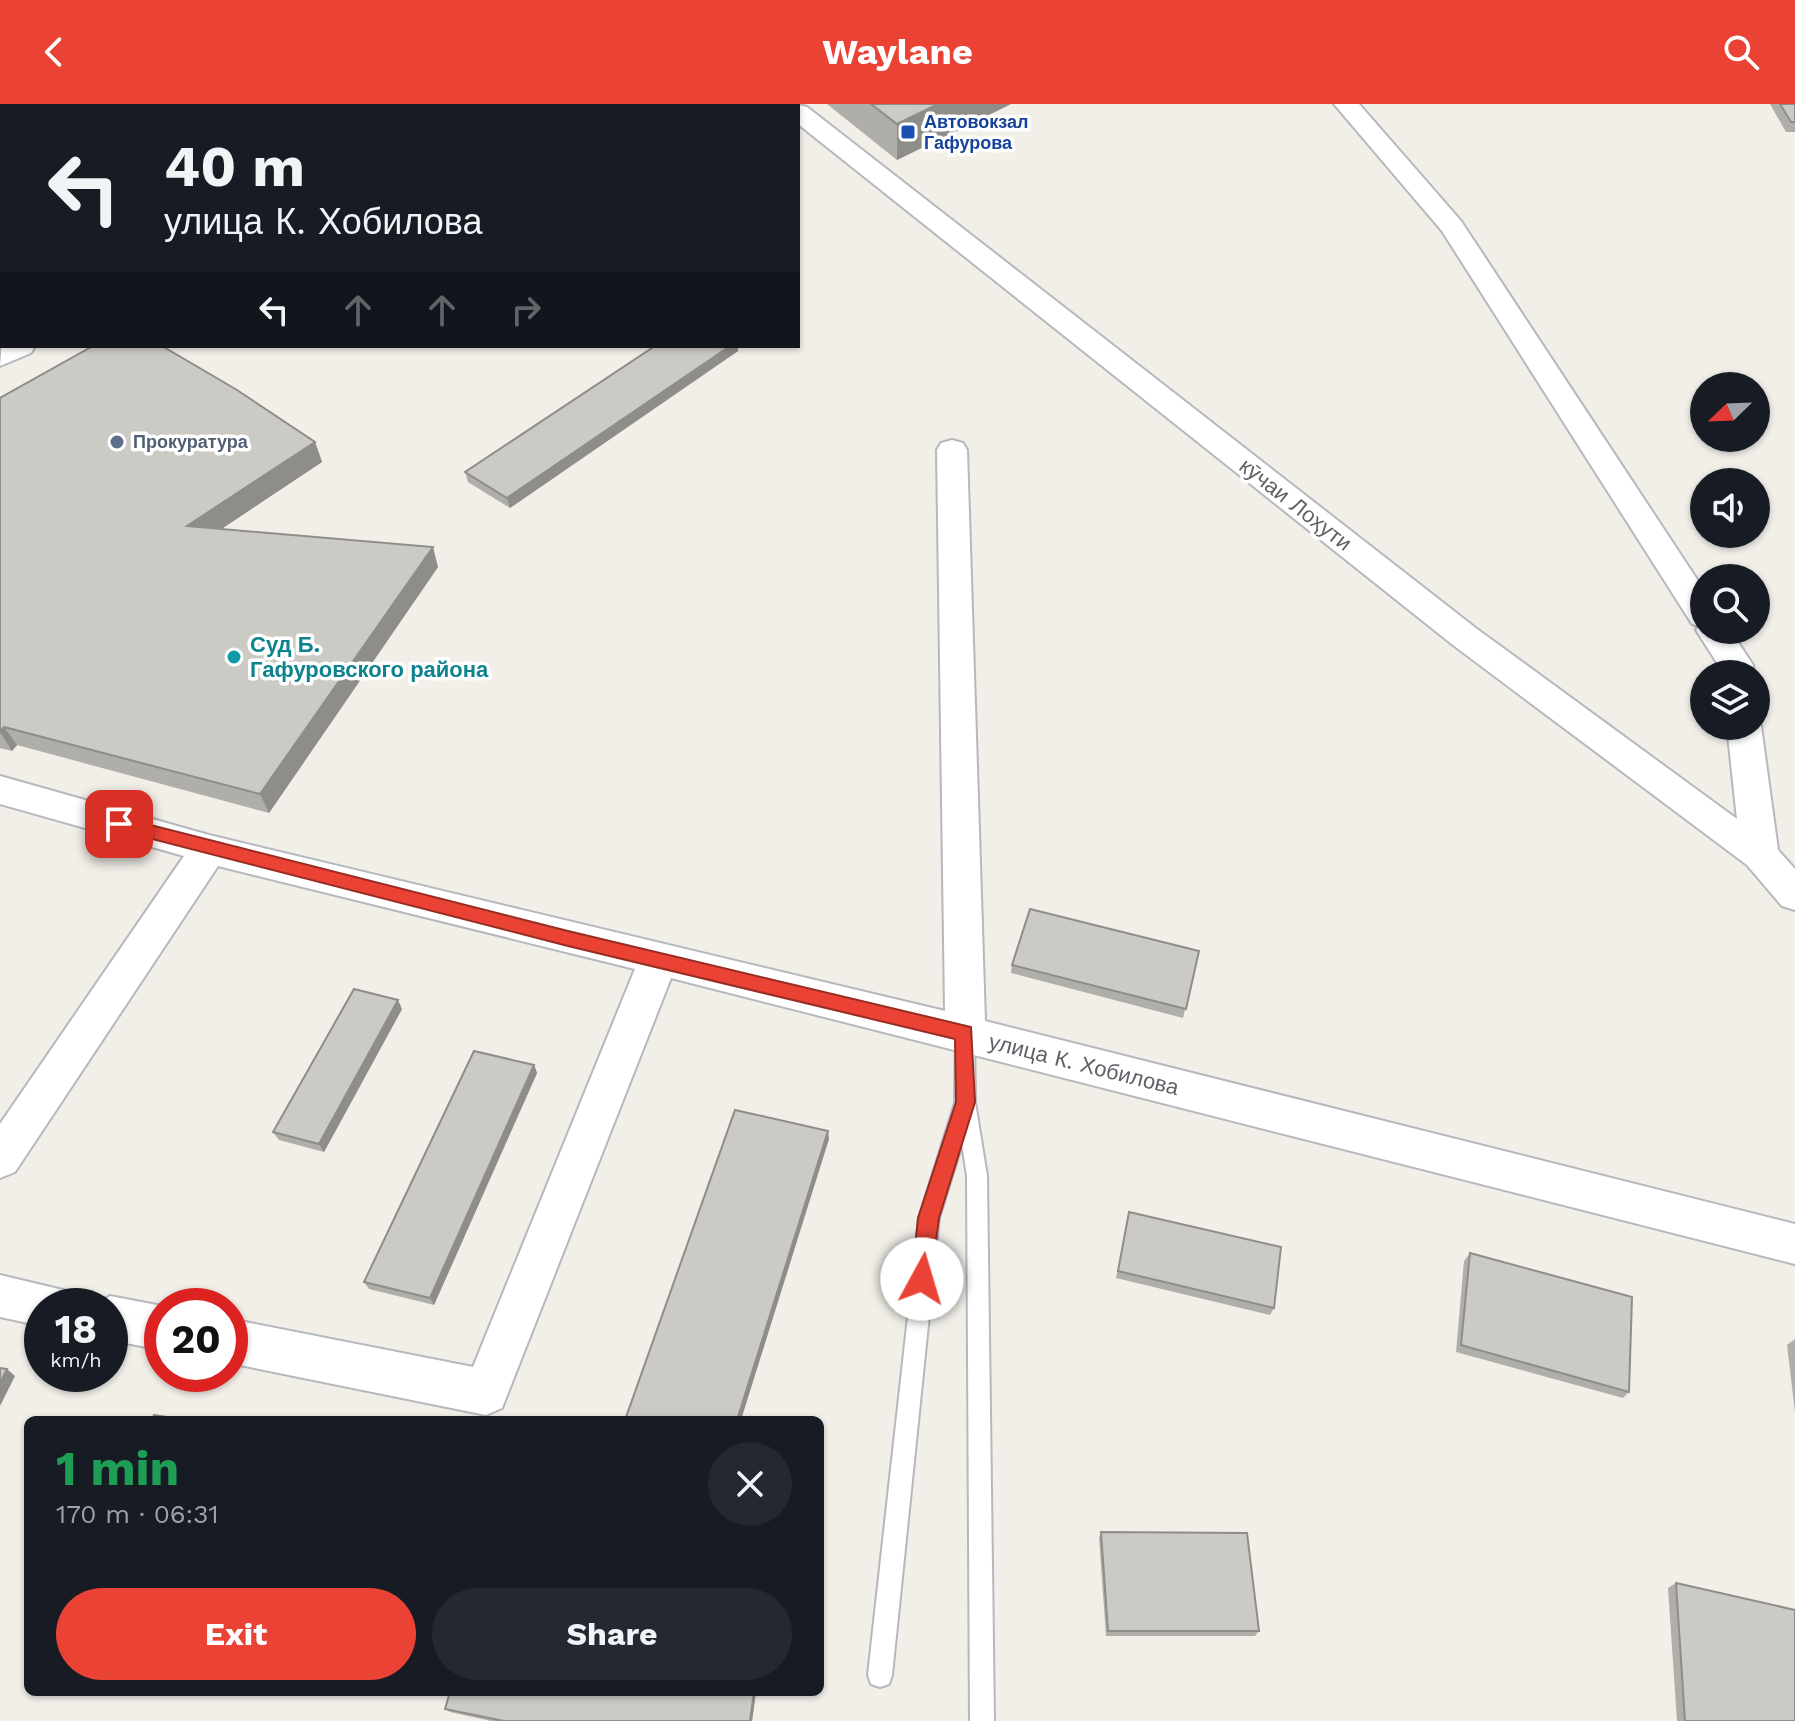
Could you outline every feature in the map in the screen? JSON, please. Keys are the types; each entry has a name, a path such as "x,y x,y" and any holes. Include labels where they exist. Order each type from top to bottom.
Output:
{"street":[{"path":"1346,104 1452,227 1690,594"},
{"name":"кӯчаи Лоҳути","path":"800,114 1465,637 1760,855 1795,895"},
{"path":"952,450 965,1033"},
{"path":"1746,740 1760,855"},
{"name":"улица К. Хобилова","path":"0,790 209,849 658,961 965,1033 1795,1244"},
{"path":"0,1159 209,849"},
{"path":"248,1345 486,1392 658,961"},
{"path":"0,1296 24,1301"}],"lane":[{"path":"965,1033 965,1102 977,1176 982,1721"},
{"path":"880,1675 929,1218 965,1102"}],"building":[{"path":"871,104 938,104 897,124"},
{"path":"1780,104 1795,104 1795,122 1791,122"},
{"path":"89,348 165,348 237,390 315,442 187,526 433,547 260,794 4,727 0,732 0,398"},
{"path":"652,348 727,348 507,498 465,472"},
{"path":"1030,909 1199,951 1186,1009 1012,965"},
{"path":"354,989 398,1000 319,1144 273,1132"},
{"path":"474,1051 534,1065 430,1298 364,1282"},
{"path":"735,1110 828,1131 738,1416 626,1416"},
{"path":"1129,1212 1281,1247 1274,1308 1118,1271"},
{"path":"1470,1253 1632,1297 1629,1392 1461,1345"},
{"path":"0,1368 7,1369 0,1383"},
{"path":"1101,1532 1247,1533 1259,1631 1108,1631"},
{"path":"1676,1583 1795,1610 1795,1721 1685,1721"},
{"path":"449,1696 753,1696 750,1721 504,1721 445,1709"}],"place":[{"name":"Автовокзал Гафурова","path":"908,132"},
{"name":"Прокуратура","path":"117,442"},
{"name":"Суд Б. Гафуровского района","path":"234,657"}],"route":[{"path":"119,824 658,961 965,1033 965,1102 929,1218 922,1279"}]}
